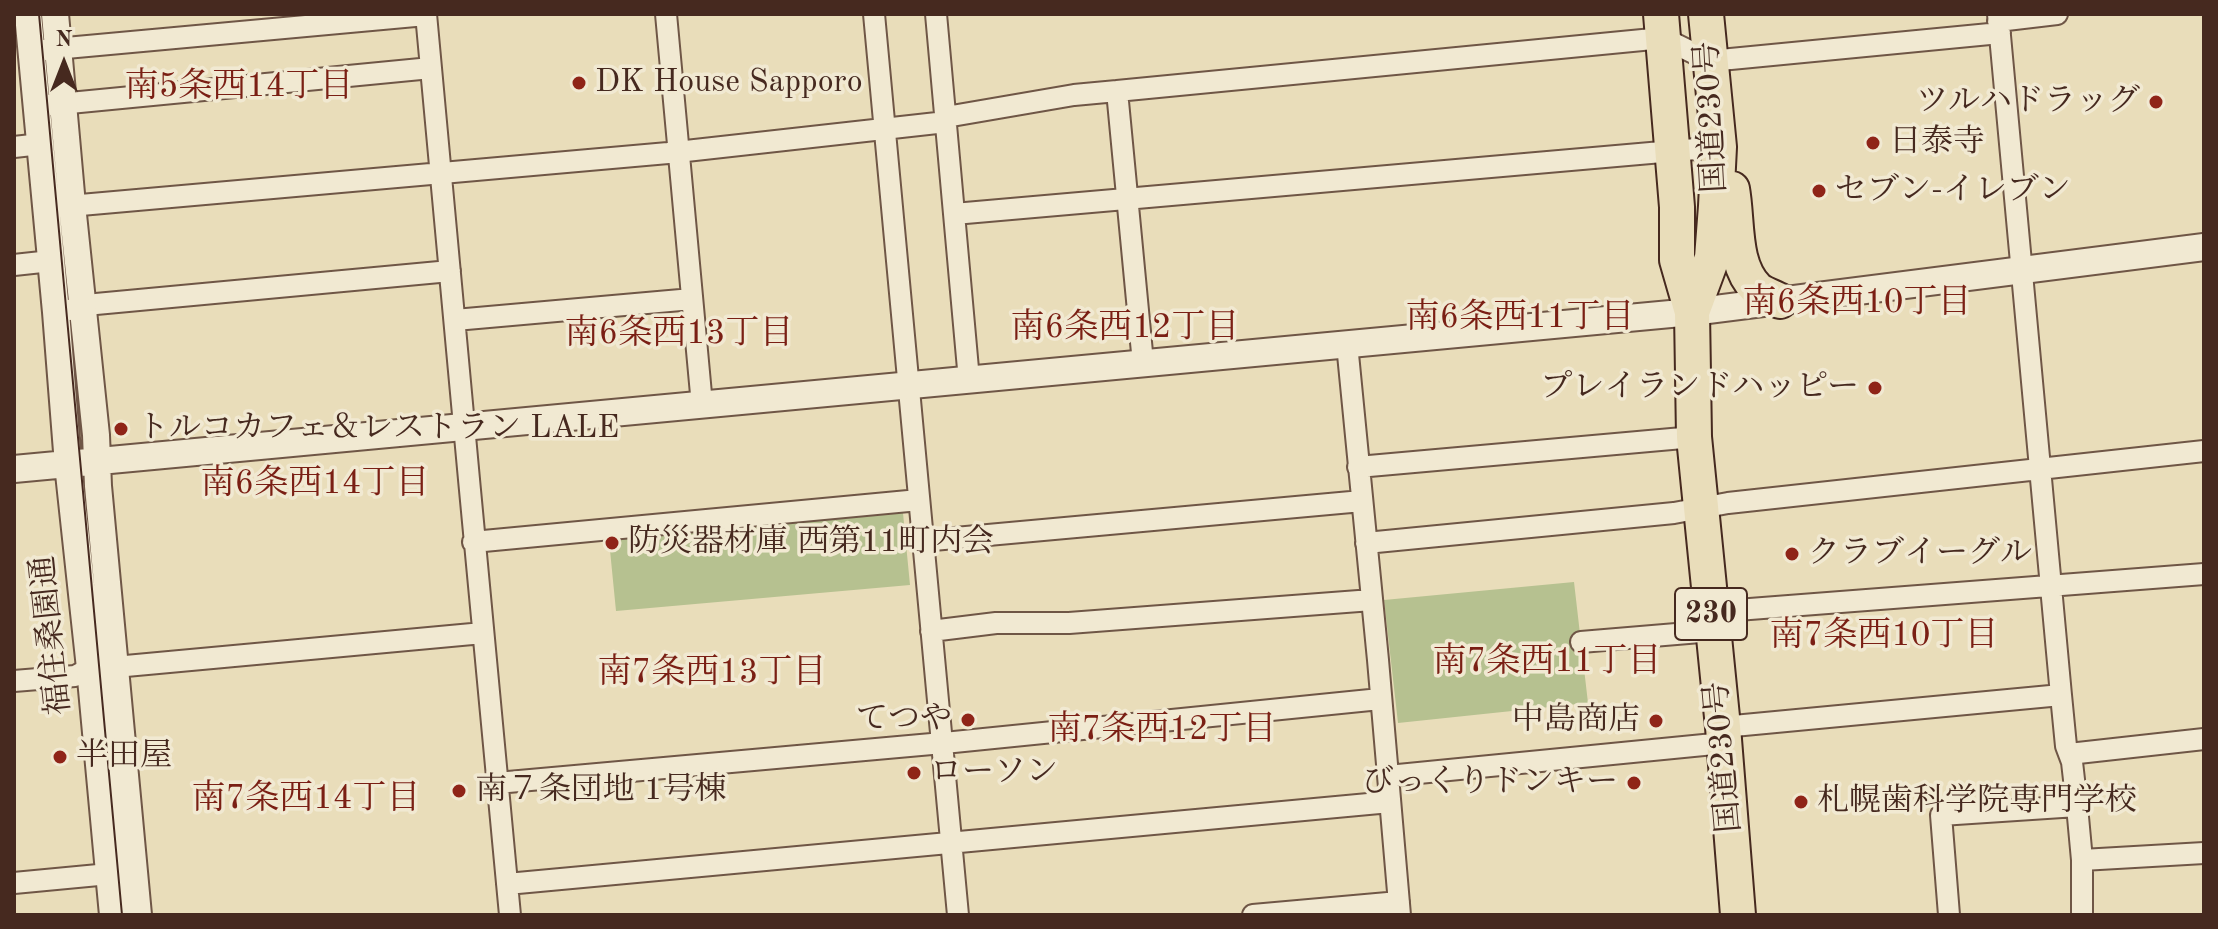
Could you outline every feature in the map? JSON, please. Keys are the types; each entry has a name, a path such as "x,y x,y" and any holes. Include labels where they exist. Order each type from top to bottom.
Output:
{"highway":[{"name":"国道230号","path":"1692,312 1712,258 1719,147 1706,14"},
{"name":"国道230号","path":"1662,26 1677,207 1677,260 1692,312 1694,437 1724,735 1738,915"},
{"path":"1719,147 1728,170 1740,256 1746,275 1759,291 1780,301"}],"street":[{"name":"福住桑園通","path":"28,14 31,51 50,105 59,206 51,261 68,464 103,668 138,915"},
{"name":"福住桑園通","path":"55,14 58,48 41,144 83,309 97,461 109,874 113,915"},
{"path":"31,51 426,14 510,915"},
{"path":"666,14 702,405"},
{"path":"874,14 958,915"},
{"path":"936,14 969,380"},
{"path":"59,206 884,131 1074,95 1662,26 1710,61 2057,14"},
{"path":"1999,23 2066,746 2077,806 2082,860 2082,915"},
{"path":"50,105 431,68"},
{"path":"1117,91 1143,363"},
{"path":"14,147 41,144"},
{"path":"954,214 1719,147"},
{"path":"14,469 1692,312 2204,247"},
{"path":"14,265 51,261"},
{"path":"56,312 96,304 450,271"},
{"path":"455,320 692,299"},
{"path":"1253,915 1400,909 1347,344"},
{"path":"1358,467 1694,437"},
{"path":"1366,543 1674,513 1728,503 2204,451"},
{"path":"473,542 919,500"},
{"path":"922,541 1362,501"},
{"path":"1581,642 1712,622 2051,586 2204,574"},
{"path":"931,631 996,623 1069,623 1372,600"},
{"path":"14,681 75,676 103,668 483,633"},
{"path":"1388,776 2061,695"},
{"path":"497,783 1380,699"},
{"path":"2069,754 2204,739"},
{"path":"507,884 1390,802"},
{"path":"1949,915 1941,815 2077,806"},
{"path":"2082,860 2204,853"},
{"path":"14,883 109,874"}],"green space":[{"path":"903,513 910,585 616,611 609,540"},
{"path":"1574,582 1588,703 1398,723 1384,600"}],"tram line":[{"path":"39,14 122,915"}],"place":[{"name":"DK House Sapporo","path":"579,83"},
{"name":"ツルハドラッグ","path":"2156,102"},
{"name":"日泰寺","path":"1873,143"},
{"name":"セブン-イレブン","path":"1819,191"},
{"name":"プレイランドハッピー","path":"1875,388"},
{"name":"トルコカフェ＆レストラン LALE","path":"121,429"},
{"name":"防災器材庫 西第11町内会","path":"612,543"},
{"name":"クラブイーグル","path":"1792,554"},
{"name":"てつや","path":"968,720"},
{"name":"中島商店","path":"1656,721"},
{"name":"半田屋","path":"60,757"},
{"name":"ローソン","path":"914,773"},
{"name":"びっくりドンキー","path":"1634,783"},
{"name":"南７条団地 1号棟","path":"459,791"},
{"name":"札幌歯科学院専門学校","path":"1801,802"}],"district":[{"name":"南5条西14丁目","path":"239,87"},
{"name":"南6条西10丁目","path":"1857,303"},
{"name":"南6条西11丁目","path":"1520,318"},
{"name":"南6条西12丁目","path":"1125,328"},
{"name":"南6条西13丁目","path":"679,334"},
{"name":"南6条西14丁目","path":"315,484"},
{"name":"南7条西10丁目","path":"1884,636"},
{"name":"南7条西11丁目","path":"1547,662"},
{"name":"南7条西13丁目","path":"712,673"},
{"name":"南7条西12丁目","path":"1162,730"},
{"name":"南7条西14丁目","path":"306,799"}]}
